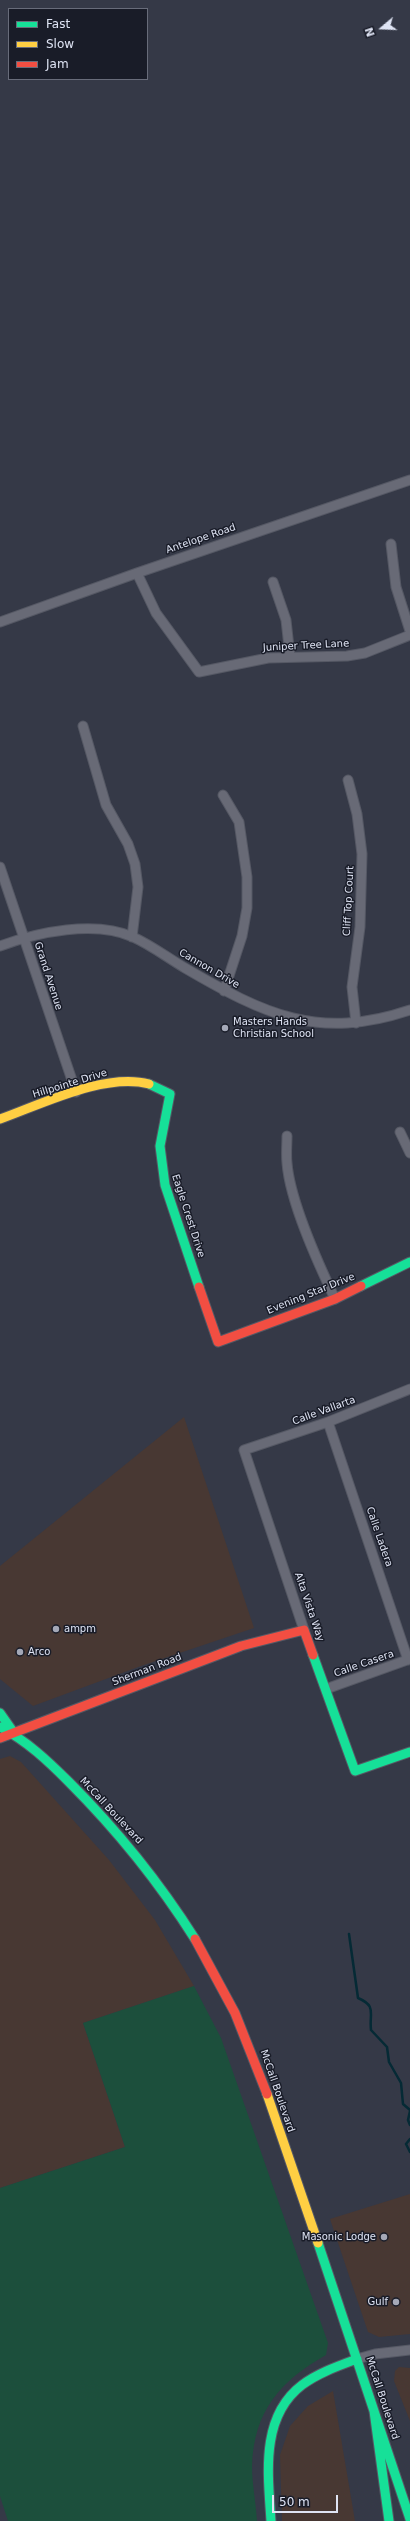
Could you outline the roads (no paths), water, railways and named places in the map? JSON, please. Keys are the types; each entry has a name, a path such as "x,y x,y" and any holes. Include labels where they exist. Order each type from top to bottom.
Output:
{"main road":[{"name":"Hillpointe Drive","path":"0,1119 76,1092 115,1082 151,1083 161,1086 170,1094"},
{"name":"Eagle Crest Drive","path":"170,1094 170,1108 161,1141 161,1163 165,1185 218,1342"},
{"name":"Evening Star Drive","path":"218,1342 334,1299 410,1262"},
{"name":"Alta Vista Way","path":"304,1630 355,1771 410,1752"},
{"name":"Sherman Road","path":"0,1738 241,1646 259,1640 277,1638 304,1630"},
{"name":"McCall Boulevard","path":"0,1713 14,1733 54,1767 117,1832 165,1893 205,1956 236,2014 253,2054 410,2519"},
{"name":"McCall Boulevard","path":"0,1727 14,1733"},
{"path":"271,2521 267,2456 273,2429 282,2406 297,2389 307,2381 331,2369 357,2359"},
{"path":"374,2411 389,2521"}],"street":[{"name":"Antelope Road","path":"0,622 137,572 410,480"},
{"path":"391,544 396,587 410,631"},
{"name":"Juniper Tree Lane","path":"137,572 156,613 199,672 242,662 290,656 347,656 365,653 410,635"},
{"path":"273,582 286,620 290,656"},
{"path":"83,726 94,757 98,786 106,806 128,844 135,864 138,886 132,937"},
{"name":"Cliff Top Court","path":"348,780 357,814 362,854 360,927 352,987 356,1023"},
{"path":"223,795 239,822 247,877 247,908 242,936 224,991"},
{"name":"Grand Avenue","path":"0,867 76,1092"},
{"name":"Cannon Drive","path":"0,946 24,937 54,931 83,929 132,937 224,991 274,1014 302,1021 327,1024 356,1023 393,1016 410,1010"},
{"path":"400,1132 410,1152"},
{"path":"287,1136 287,1164 292,1187 318,1262 334,1299"},
{"name":"Calle Vallarta","path":"244,1450 328,1422 409,1391"},
{"name":"Calle Ladera","path":"328,1422 409,1660"},
{"name":"Alta Vista Way","path":"244,1450 304,1630"},
{"name":"Calle Casera","path":"326,1689 409,1660"},
{"path":"357,2359 375,2354 410,2350"}],"waterway":[{"path":"349,1934 358,1998 370,2007 371,2030 387,2047 389,2062 401,2083 403,2104 410,2110"},
{"path":"410,2111 408,2120 410,2125"},
{"path":"410,2139 406,2144 410,2152"}],"place":[{"name":"Masters Hands Christian School","path":"225,1028"},
{"name":"ampm","path":"56,1629"},
{"name":"Arco","path":"20,1652"},
{"name":"Masonic Lodge","path":"384,2237"},
{"name":"Gulf","path":"396,2302"}]}
